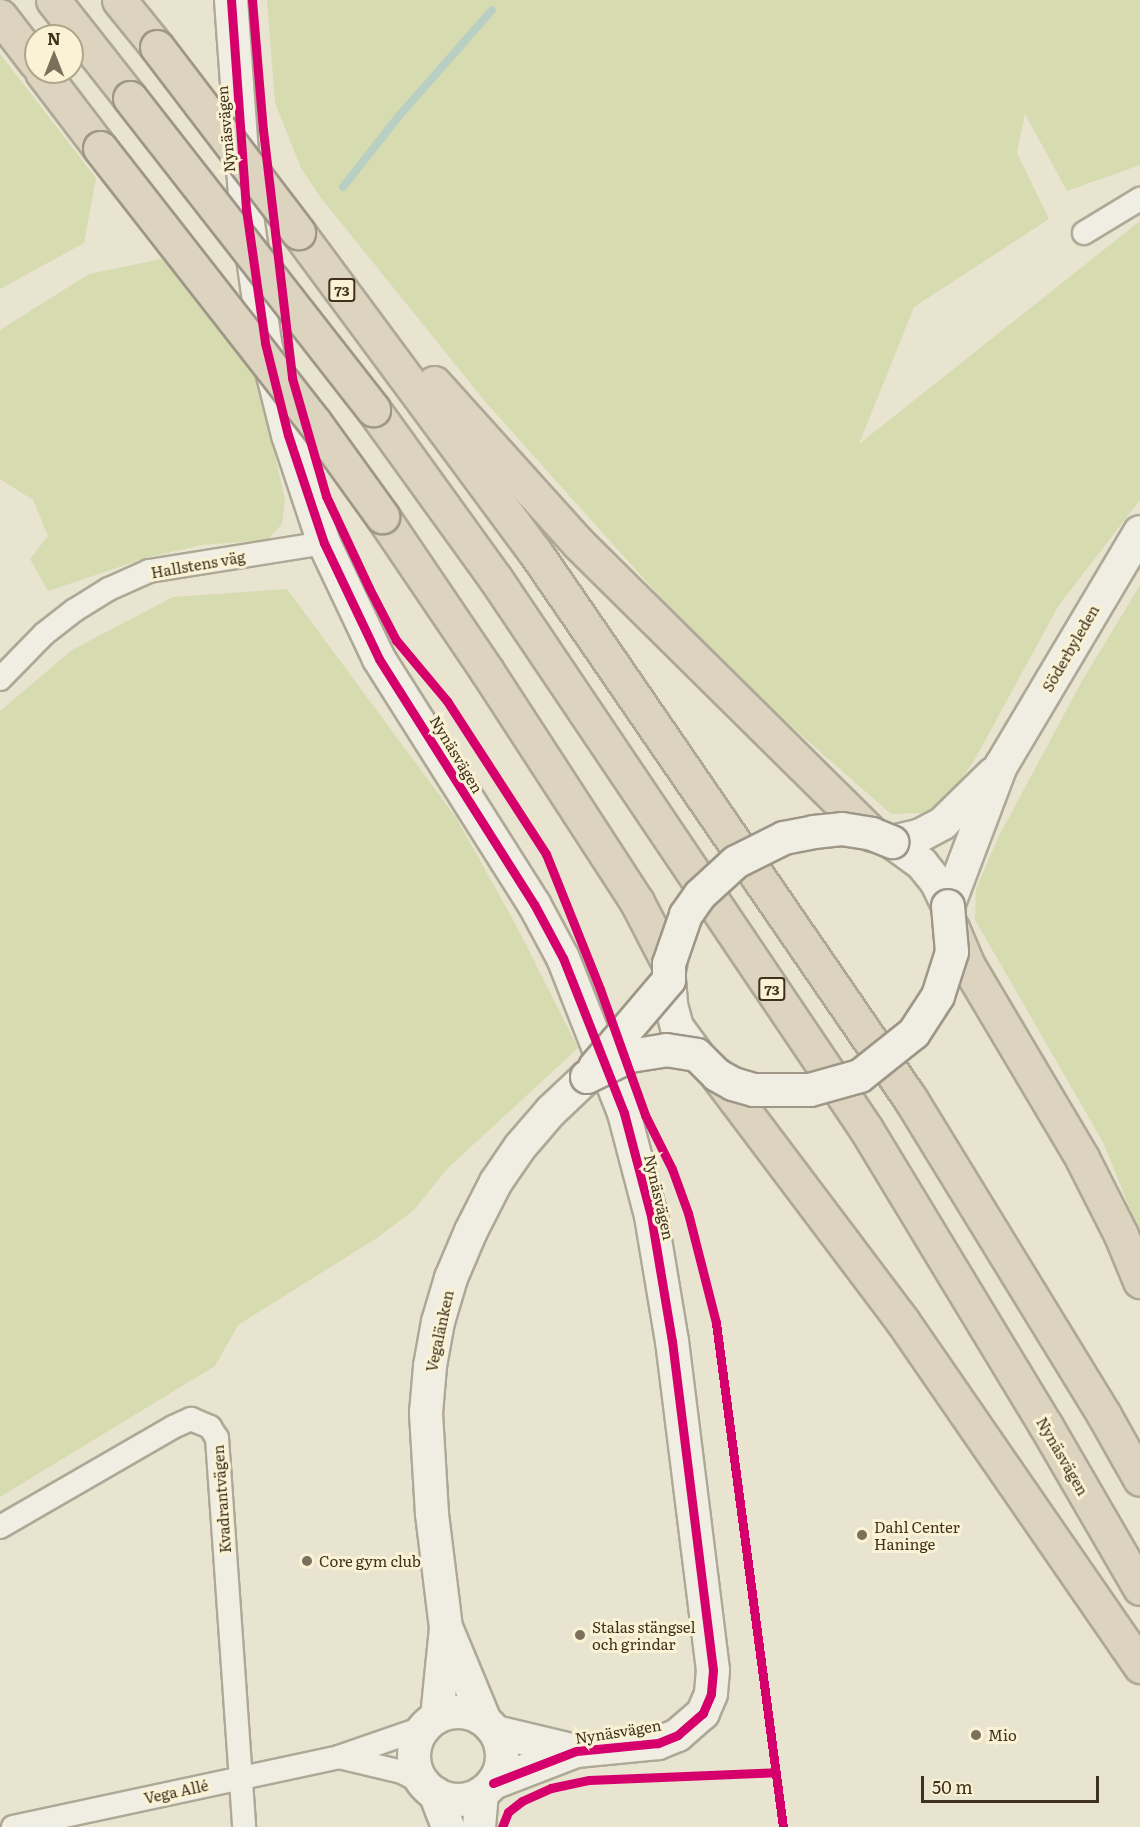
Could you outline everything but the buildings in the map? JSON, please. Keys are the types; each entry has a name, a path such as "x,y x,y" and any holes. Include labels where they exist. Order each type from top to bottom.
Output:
{"highway":[{"name":"Nynäsvägen","path":"53,0 373,409 495,578 866,1129 1046,1426 1140,1588"},
{"name":"Nynäsvägen","path":"119,0 157,46 298,232 388,341 535,552 911,1100 1104,1415 1140,1479"},
{"path":"0,16 24,47"},
{"path":"51,84 315,423 382,516 494,681 637,902 669,972"},
{"path":"388,341 578,543 882,838"},
{"path":"950,917 967,964 1082,1158 1121,1235 1140,1281"},
{"path":"707,1065 903,1322 1140,1666"}],"street":[{"name":"Nynäsvägen","path":"231,0 246,209 265,343 288,435 324,543 379,659 534,904 563,958 624,1113 651,1216 676,1376 713,1670 711,1694 703,1713 678,1735 658,1743 576,1751 487,1788"},
{"path":"1084,232 1140,199"},
{"name":"Söderbyleden","path":"950,917 1001,766 1140,532"},
{"name":"Hallstens väg","path":"0,679 44,634 75,610 109,589 149,571 324,543"},
{"name":"Söderbyleden","path":"882,838 919,836 943,823 1001,766"},
{"path":"707,1065 678,1027 671,1005 669,972 686,915 700,895 736,862 783,838 842,829 882,838 922,864 936,881 950,917"},
{"name":"Vegalänken","path":"587,1077 630,1056 666,1050 707,1065 754,1090 782,1092 810,1090 860,1076 896,1050 914,1033 927,1015 947,973 952,952 950,917"},
{"name":"Vegalänken","path":"431,1722 446,1628 432,1514 426,1413 430,1366 438,1322 451,1278 471,1231 496,1182 551,1111 587,1077 669,972"},
{"name":"Kvadrantvägen","path":"0,1527 173,1427 191,1419 210,1427 217,1438 244,1827"},
{"name":"Vegalänken","path":"446,1628 490,1726"},
{"path":"448,1827 429,1788 416,1769 414,1755 417,1740 431,1722 456,1712 472,1713 490,1726 502,1754 500,1769 487,1788 479,1827"},
{"name":"Vega Allé","path":"13,1827 339,1757 431,1722"},
{"name":"Nynäsvägen","path":"490,1726 576,1751"},
{"name":"Vega Allé","path":"339,1757 402,1772 429,1788"},
{"path":"429,1788 449,1799 464,1799 487,1788"}],"green space":[{"path":"267,0 1140,0 1140,165 1067,191 1025,114 1017,153 1049,219 914,307 859,444 1140,221 1140,500 1059,605 975,759 953,792 924,813 891,814 775,712 663,600 488,405 321,198 301,168 275,103"},
{"path":"0,54 96,178 84,243 0,289"},
{"path":"166,258 255,368 285,500 282,524 267,540 202,545 149,557 48,591 30,559 48,536 33,500 0,479 0,330 89,274"},
{"path":"1140,585 1140,1234 1103,1142 975,920 976,889 999,836 1082,681"},
{"path":"287,589 457,819 518,929 578,1048 447,1169 414,1210 377,1238 238,1325 215,1366 0,1497 0,711 72,650 173,597"}],"waterway":[{"path":"343,187 398,117 492,10"}],"cycle path":[{"path":"231,0 246,209 265,343 288,435 324,543 379,659 534,904 563,958 624,1113 651,1216 672,1341 713,1670 711,1694 703,1713 678,1735 658,1743 576,1751 493,1783"},
{"path":"252,0 263,130 292,378 326,496 396,640 447,701 546,854 600,989 645,1115 672,1169 688,1213 716,1323 783,1827"},
{"path":"502,1827 508,1812 522,1801 551,1788 589,1780 776,1772"}],"place":[{"name":"Dahl Center Haninge","path":"862,1535"},
{"name":"Core gym club","path":"307,1561"},
{"name":"Stalas stängsel och grindar","path":"580,1635"},
{"name":"Mio","path":"976,1735"}]}
